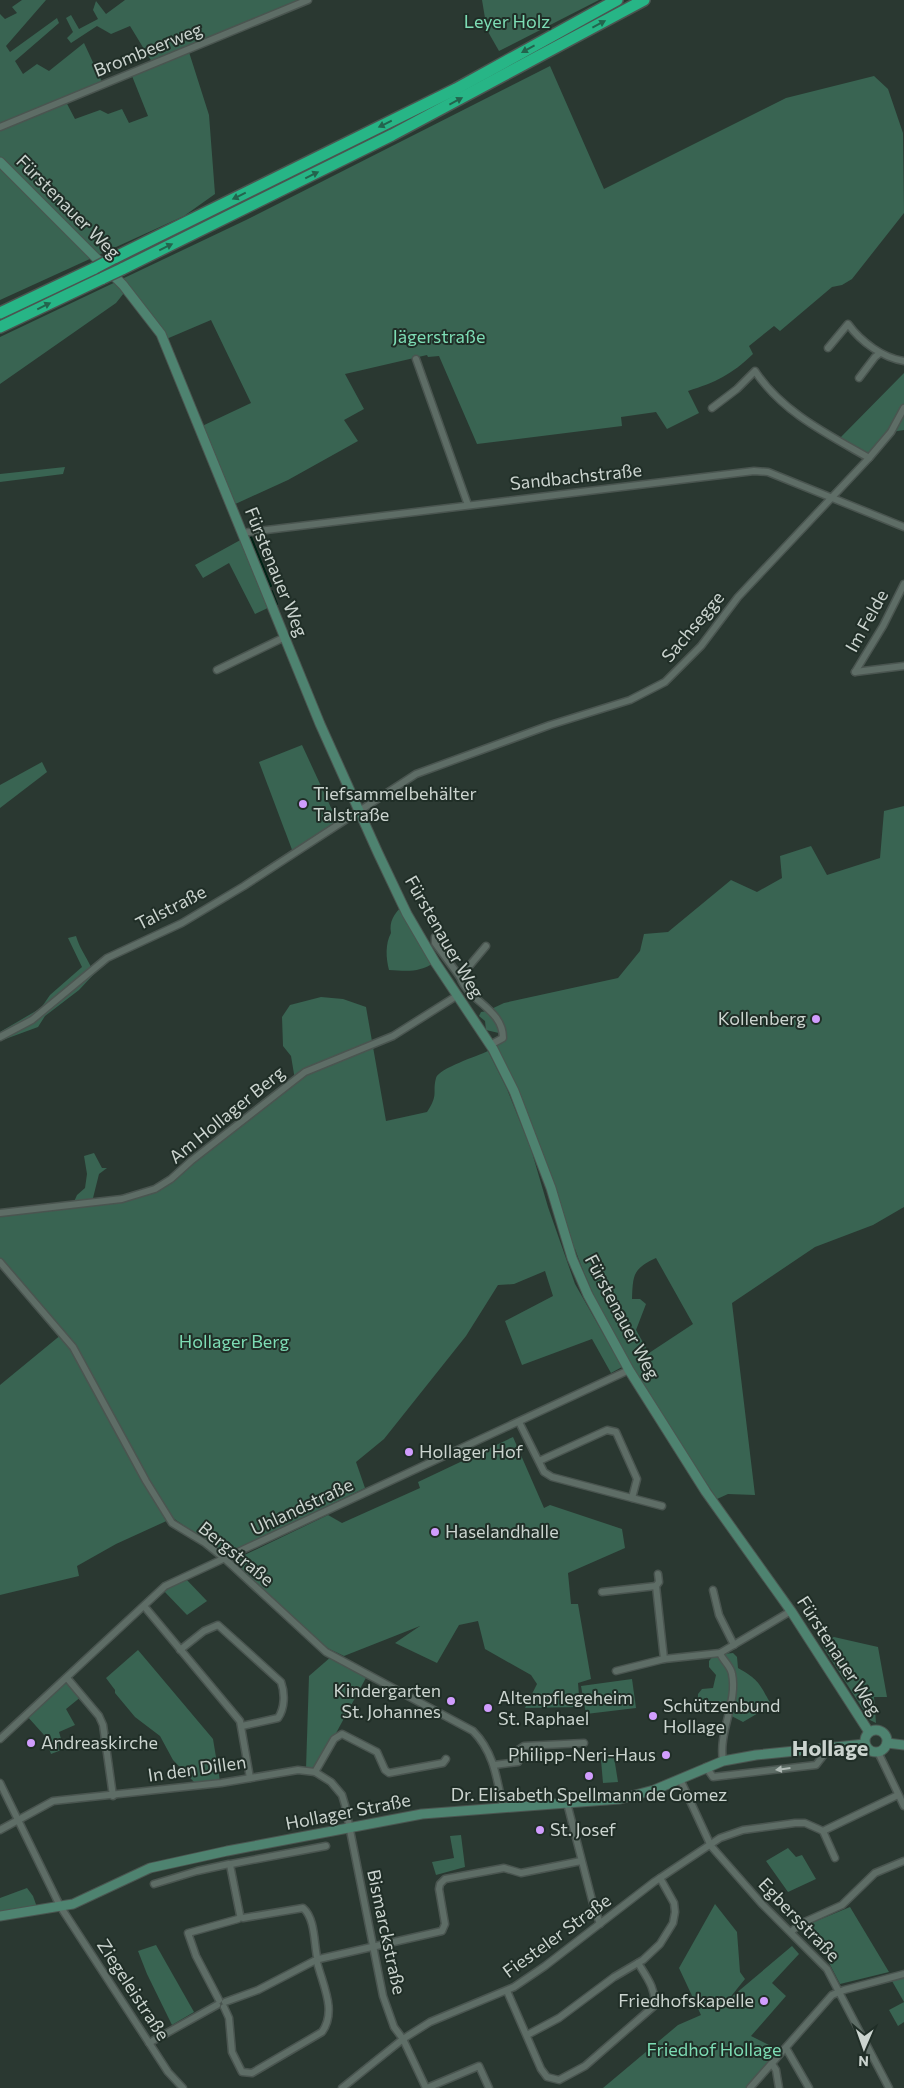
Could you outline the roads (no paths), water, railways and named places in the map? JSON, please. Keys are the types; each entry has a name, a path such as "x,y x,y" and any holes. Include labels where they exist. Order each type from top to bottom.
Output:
{"highway":[{"path":"0,313 456,89 617,0"},
{"path":"0,327 392,136 644,0"}],"street":[{"name":"Brombeerweg","path":"0,127 308,0"},
{"name":"Fürstenauer Weg","path":"0,162 134,296 161,334 285,637 360,812 408,914 490,1045 522,1112 551,1188 572,1258 588,1295 629,1370 706,1492 791,1611 869,1732"},
{"path":"828,348 848,324 880,353 893,360 904,361"},
{"path":"859,378 880,353"},
{"path":"416,360 468,505"},
{"path":"712,408 737,390 755,371 764,384 810,424 869,458"},
{"name":"Sachsegge","path":"360,812 416,774 550,726 630,700 665,682 688,661 738,597 869,458 891,432 904,408"},
{"name":"Sandbachstraße","path":"242,533 754,471 768,472 904,527"},
{"name":"Im Felde","path":"904,584 883,626 855,672 904,666"},
{"path":"217,670 285,637"},
{"name":"Talstraße","path":"0,1037 32,1020 107,958 182,922 229,895 360,812"},
{"path":"435,937 435,943 439,950 475,999 491,1009 502,1030 503,1038 490,1045"},
{"path":"460,977 486,946"},
{"name":"Am Hollager Berg","path":"0,1213 122,1199 155,1189 171,1179 191,1161 305,1072 393,1036 458,995"},
{"name":"Bergstraße","path":"0,1262 73,1347 146,1481 172,1524 204,1543 225,1559 326,1652 473,1730 484,1743 494,1765 503,1808"},
{"name":"Uhlandstraße","path":"0,1740 165,1586 629,1370"},
{"path":"519,1422 544,1472 552,1477 662,1506"},
{"path":"539,1461 607,1430 616,1432 637,1479 632,1498"},
{"path":"658,1574 659,1582 656,1586 664,1659"},
{"path":"602,1592 656,1586"},
{"path":"713,1590 720,1615 734,1645"},
{"path":"144,1606 240,1721 250,1778"},
{"path":"616,1671 664,1659 720,1653 791,1611"},
{"path":"180,1650 204,1631 218,1625 281,1682 284,1691 281,1713 278,1718 242,1726"},
{"path":"720,1653 731,1670 733,1690 727,1717 723,1760"},
{"path":"67,1678 99,1716 103,1725 113,1796"},
{"path":"876,1729 882,1731 886,1736 887,1743 884,1749 878,1752 868,1749 865,1744 865,1737 869,1732 876,1729"},
{"path":"349,1828 342,1795 331,1782 315,1772 334,1739 342,1734 377,1752 385,1770 389,1773 443,1763 446,1759"},
{"path":"494,1765 518,1762 518,1750 524,1746 584,1743"},
{"path":"887,1743 904,1745"},
{"name":"Hollager Straße","path":"0,1916 60,1906 91,1897 150,1868 227,1851 422,1814 620,1799 643,1794 723,1760 822,1747 865,1744"},
{"path":"706,1767 713,1776 816,1765 823,1756 822,1747"},
{"path":"878,1752 904,1806"},
{"name":"In den Dillen","path":"0,1830 53,1802 113,1796 298,1770 315,1772"},
{"name":"Egbersstraße","path":"680,1779 711,1846 762,1904 822,1962 889,2088"},
{"name":"Ziegeleistraße","path":"0,1783 60,1906 168,2072 183,2088"},
{"path":"835,1858 823,1831 898,1795"},
{"path":"567,1803 581,1861 600,1924"},
{"name":"Fiesteler Straße","path":"342,2088 403,2039 430,2022 507,1991 545,1966 660,1878 730,1833 778,1824 805,1823 823,1831"},
{"name":"Bismarckstraße","path":"349,1828 387,2010 426,2088"},
{"path":"154,1884 197,1871 326,1846"},
{"path":"227,1851 241,1917"},
{"path":"149,2043 221,2003 258,1990 317,1960 373,1946 438,1934 442,1931 445,1924 439,1889 440,1884 445,1879 504,1868 521,1873 581,1861"},
{"path":"791,1932 800,1924 842,1906 876,1874 904,1861"},
{"path":"527,2035 559,2018 614,1977 638,1963 660,1944 673,1923 674,1903 660,1878"},
{"path":"303,1908 307,1912 330,2012 328,2023 322,2032 252,2073 242,2072 232,2052 229,2018 196,1956 188,1933 241,1917 303,1908"},
{"path":"507,1991 546,2077 559,2080 575,2073 654,2006 655,1996 638,1963"},
{"path":"750,2088 832,1995 839,1991 904,1974"},
{"path":"786,2048 808,2088"},
{"path":"772,2064 776,2070 779,2088"},
{"path":"426,2088 479,2066 489,2088"}],"waterway":[{"path":"251,537 271,586"},
{"path":"272,591 277,604"}],"place":[{"name":"Tiefsammelbehälter Talstraße","path":"303,804"},
{"name":"Kollenberg","path":"816,1019"},
{"name":"Hollager Hof","path":"409,1452"},
{"name":"Haselandhalle","path":"435,1532"},
{"name":"Kindergarten St. Johannes","path":"451,1701"},
{"name":"Altenpflegeheim St. Raphael","path":"488,1708"},
{"name":"Schützenbund Hollage","path":"653,1716"},
{"name":"Andreaskirche","path":"31,1743"},
{"name":"Philipp-Neri-Haus","path":"666,1755"},
{"name":"Dr. Elisabeth Spellmann de Gomez","path":"589,1776"},
{"name":"St. Josef","path":"540,1830"},
{"name":"Friedhofskapelle","path":"764,2001"}],"district":[{"name":"Hollage","path":"830,1748"}],"park label":[{"name":"Leyer Holz","path":"507,22"},
{"name":"Jägerstraße","path":"439,337"},
{"name":"Hollager Berg","path":"234,1342"},
{"name":"Friedhof Hollage","path":"714,2050"}]}
